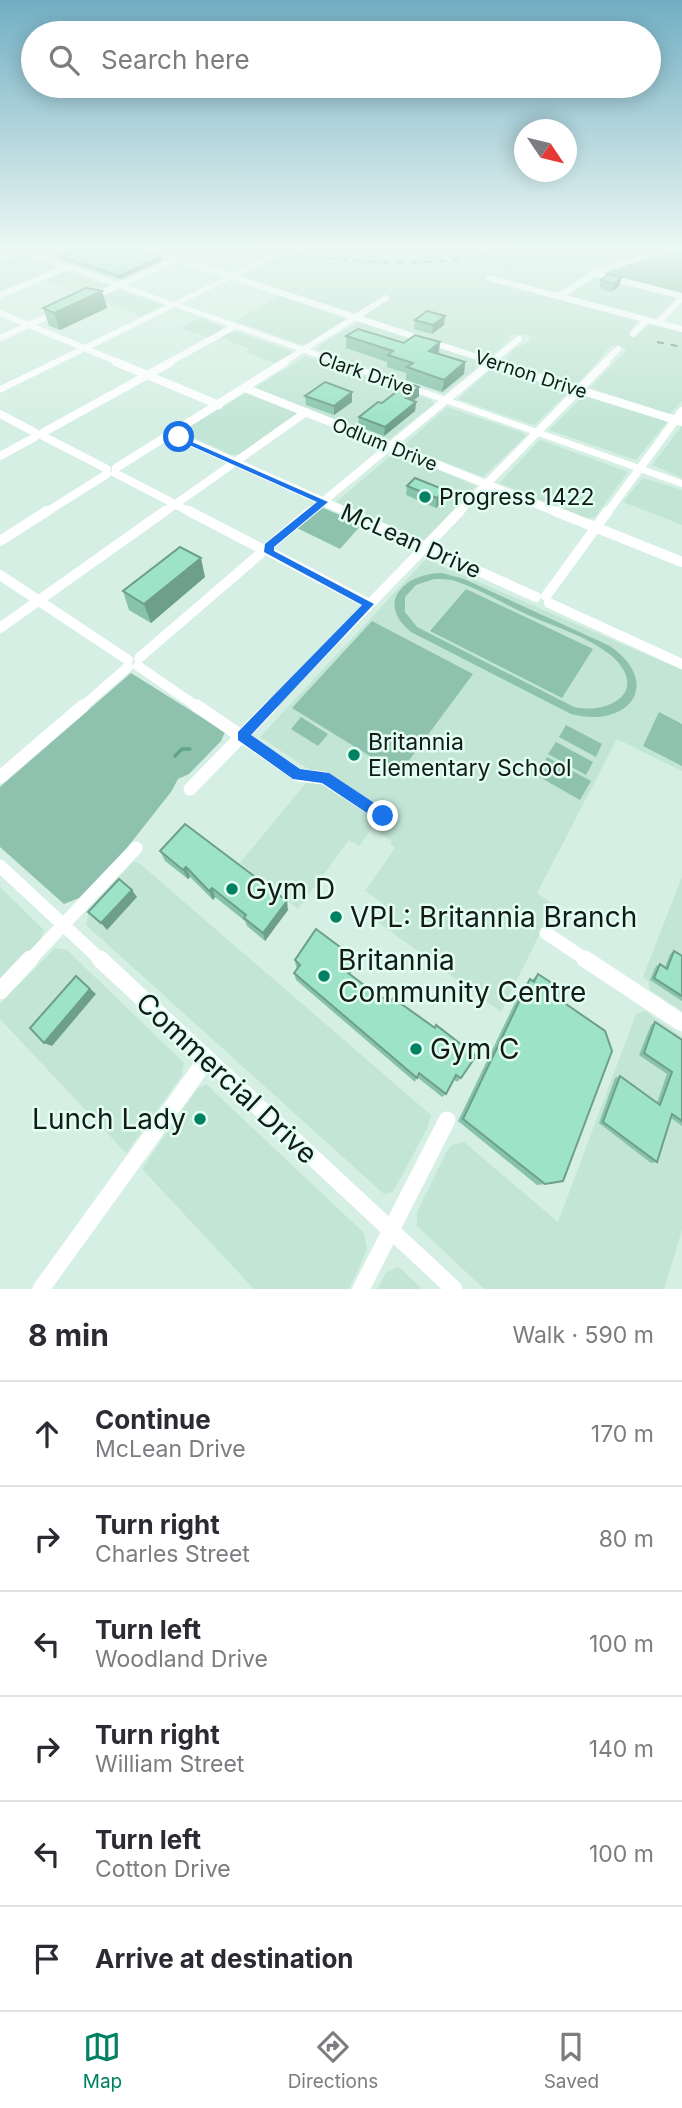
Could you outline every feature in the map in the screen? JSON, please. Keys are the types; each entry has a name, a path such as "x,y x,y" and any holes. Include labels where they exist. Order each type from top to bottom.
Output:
{"main road":[{"path":"0,390 171,307"},
{"name":"Clark Drive","path":"181,307 682,484"}],"street":[{"name":"Vernon Drive","path":"320,307 679,421"},
{"path":"0,541 372,307"},
{"path":"599,307 682,329"},
{"path":"658,323 673,307"},
{"path":"0,338 68,308"},
{"path":"0,313 219,405"},
{"path":"633,334 646,320"},
{"path":"0,456 235,326"},
{"path":"0,777 265,550 519,339"},
{"path":"190,789 618,349"},
{"name":"Odlum Drive","path":"245,388 682,562"},
{"path":"544,599 639,469 679,421 682,411"},
{"path":"0,628 306,412"},
{"path":"0,414 369,604"},
{"name":"McLean Drive","path":"172,434 681,661"},
{"path":"0,575 298,775 324,778 383,816"},
{"path":"0,990 136,848"},
{"name":"Commercial Drive","path":"0,866 454,1289"},
{"path":"546,933 682,1023"},
{"path":"41,1289 207,1059"},
{"path":"361,1289 447,1120"}],"shaded area":[{"path":"118,307 163,307 141,316"},
{"path":"260,307 312,307 346,320 306,346 235,321"},
{"path":"330,307 367,307 354,315"},
{"path":"376,307 599,307 638,320 628,334 637,336 651,323 682,331 682,401 670,414 590,388 626,351 622,346 611,346 578,383 573,384 504,361 514,349 530,341 530,337 526,335 512,334 504,346 488,357 362,317"},
{"path":"610,307 666,307 654,319"},
{"path":"197,319 224,328 209,338 180,328"},
{"path":"358,322 483,363 444,394 317,350 319,346"},
{"path":"231,332 294,352 278,365 245,352 250,349 219,337"},
{"path":"306,356 431,400 434,404 388,440 255,388"},
{"path":"493,367 570,391 534,425 458,399"},
{"path":"246,393 300,413 240,454 232,455 185,434 187,428"},
{"path":"584,395 665,420 666,423 636,460 549,430"},
{"path":"447,407 526,436 483,477 403,446"},
{"path":"682,426 682,478 652,465"},
{"path":"540,440 628,472 595,517 585,519 499,483"},
{"path":"395,452 476,486 425,539 419,540 336,502"},
{"path":"643,478 682,490 682,525 623,502"},
{"path":"323,508 362,524 340,549 297,528"},
{"path":"426,559 682,670 682,771 617,739 537,893 554,905 501,1012 379,923 382,917 379,915 385,905 365,891 395,848 390,844 392,841 372,828 359,846 349,840 298,909 240,863 314,773 260,737"},
{"path":"442,573 464,579 610,646 626,660 635,675 636,688 632,700 623,709 609,715 591,717 571,714 411,632 400,621 395,610 395,600 399,591 407,584 429,574","holes":["434,579 464,584 595,645 614,658 624,670 626,691 611,704 600,708 574,707 417,627 405,612 405,597 416,585"]},
{"path":"466,589 593,649 562,698 430,631"},
{"path":"372,621 473,674 399,774 292,708"},
{"path":"131,673 225,732 221,741 189,774 178,779 171,792 126,849 79,898 64,904 0,847 0,787"},
{"path":"659,712 682,724 682,766 643,746"},
{"path":"301,717 328,734 318,746 291,729"},
{"path":"566,725 602,744 596,757 559,737"},
{"path":"556,742 593,762 586,775 548,754"},
{"path":"547,757 591,781 580,800 536,775"},
{"path":"133,862 139,863 431,1115 428,1127 393,1192 384,1194 86,925 89,910"},
{"path":"682,877 682,1011 650,990 648,981 643,977"},
{"path":"0,887 44,930 39,942 0,982"},
{"path":"55,948 67,950 184,1063 182,1075 126,1153 0,1019 0,1004"},
{"path":"645,1011 682,1037 682,1230 664,1289 484,1289 417,1226 417,1212 447,1151 452,1145 464,1142 558,1222 636,1014"},
{"path":"206,1084 364,1233 367,1250 349,1289 254,1289 142,1169 197,1089"},
{"path":"398,1267 422,1289 377,1289 386,1273"}],"building":[{"path":"45,307 67,307 54,313"},
{"path":"427,311 445,316 433,325 415,320"},
{"path":"358,329 404,343 415,335 440,342 429,351 465,362 444,380 407,367 413,363 388,355 393,351 346,336"},
{"path":"325,382 352,392 334,406 305,396"},
{"path":"408,383 419,387 406,398 416,402 385,427 359,417 378,402 382,403"},
{"path":"415,478 445,490 437,498 407,486"},
{"path":"180,547 201,558 144,604 123,591"},
{"name":"Gym D","path":"185,824 287,901 263,933 244,918 246,915 212,888 209,891 186,867 183,870 160,851"},
{"path":"119,879 132,890 101,923 88,912"},
{"path":"316,929 356,959 347,972 373,992 390,1002 393,998 435,1028 436,1025 476,1056 461,1078 456,1075 446,1094 419,1073 417,1078 294,973 300,965 295,960"},
{"path":"674,951 682,956 682,996 654,978 660,964 667,969"},
{"path":"538,974 564,991 566,1004 605,1031 612,1051 563,1181 545,1184 463,1119 530,979 534,982"},
{"path":"76,976 90,989 44,1043 30,1028"},
{"path":"655,1022 682,1040 682,1121 672,1114 657,1162 603,1122 620,1076 660,1105 672,1072 644,1053"}],"waterway":[{"path":"175,756 182,749 190,749"}],"railway":[{"path":"657,342 682,347"}],"place":[{"name":"Progress 1422","path":"425,497"},
{"name":"Britannia Elementary School","path":"354,755"},
{"name":"Gym D","path":"232,889"},
{"name":"VPL: Britannia Branch","path":"336,917"},
{"name":"Britannia Community Centre","path":"324,976"},
{"name":"Gym C","path":"416,1049"},
{"name":"Lunch Lady","path":"200,1119"}],"route":[{"path":"179,437 323,502 269,546 270,552 369,604 242,736 298,775 324,778 383,816"}]}
